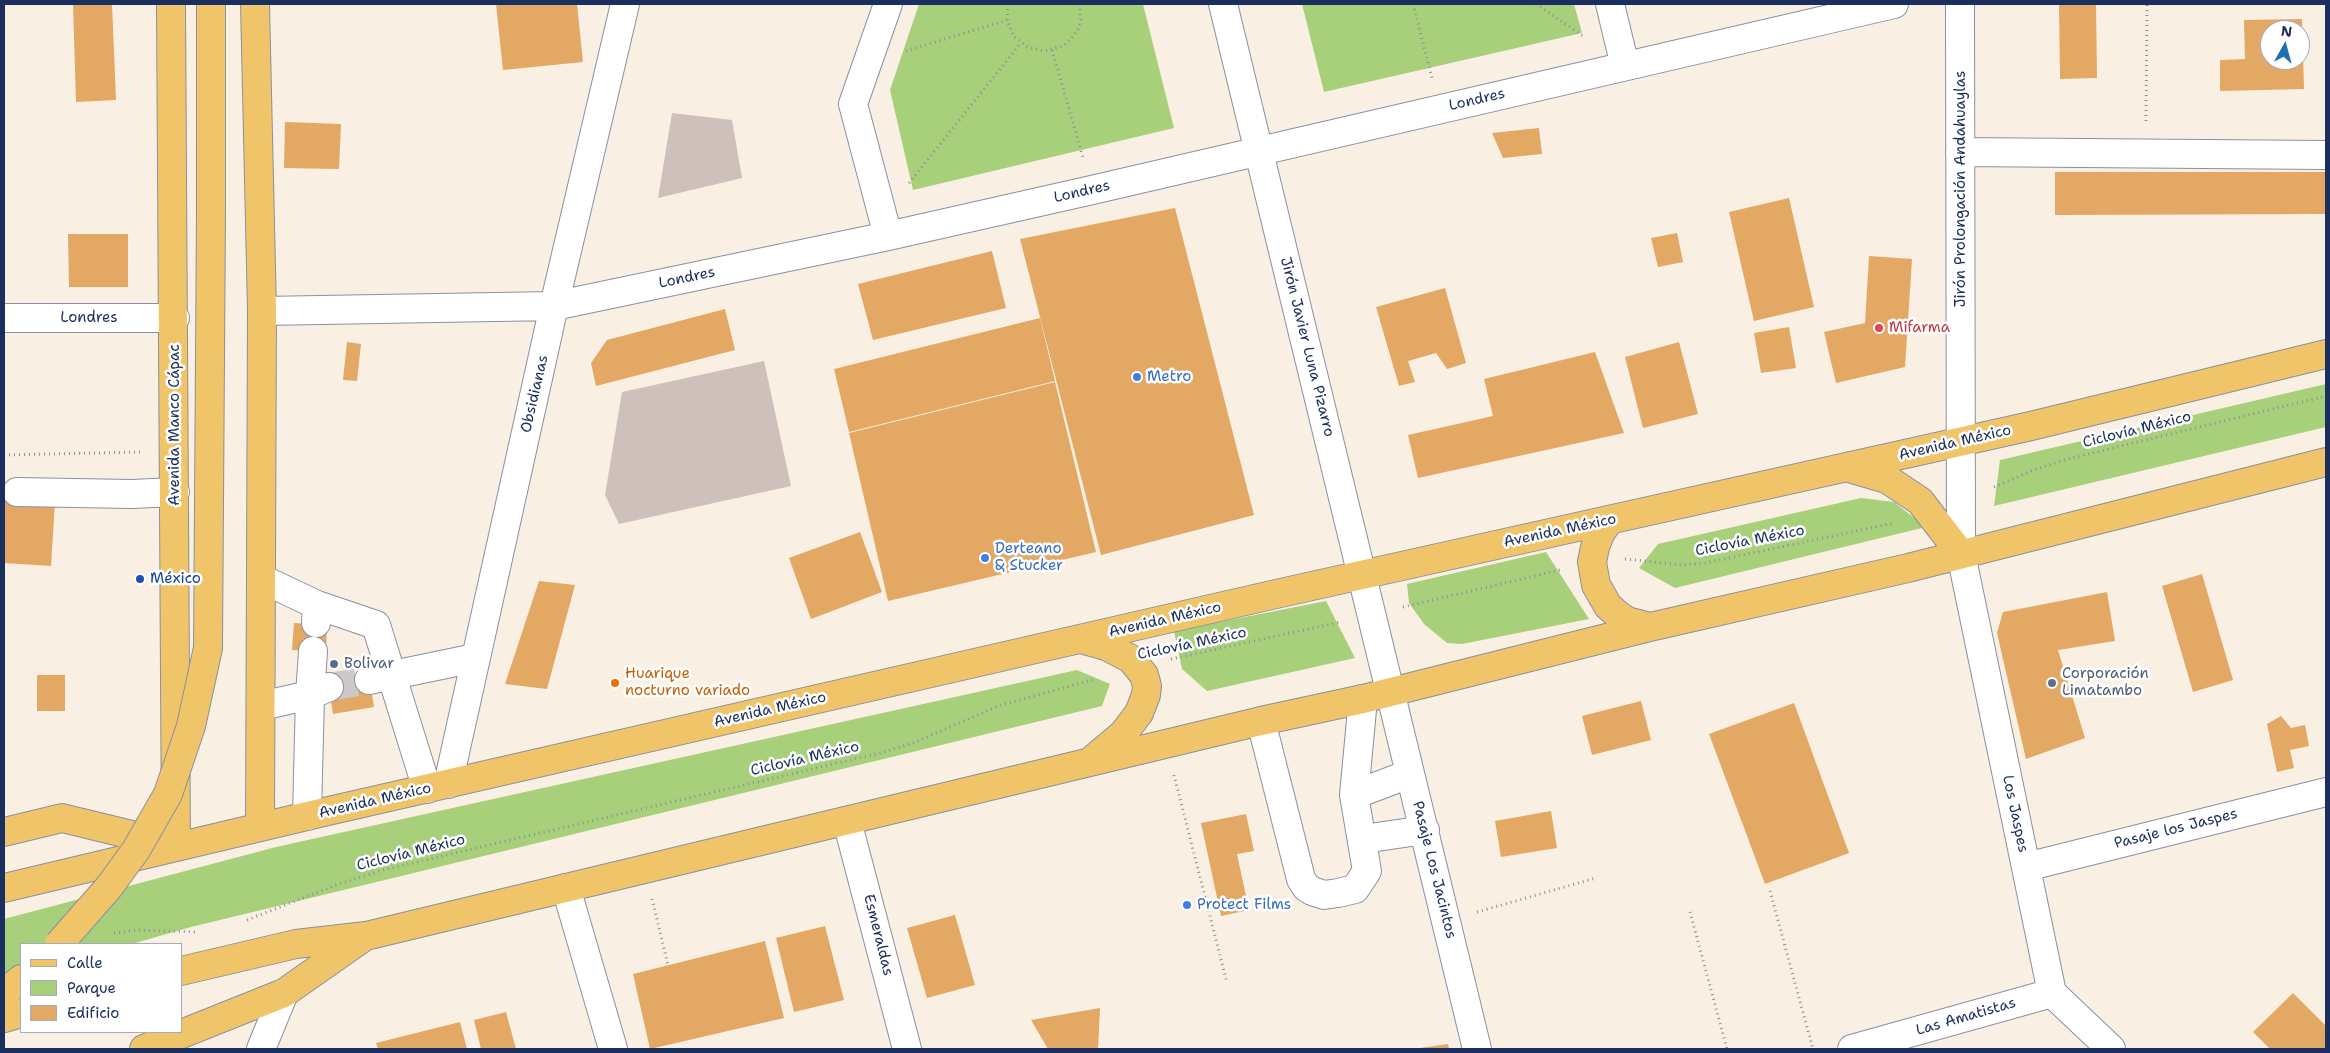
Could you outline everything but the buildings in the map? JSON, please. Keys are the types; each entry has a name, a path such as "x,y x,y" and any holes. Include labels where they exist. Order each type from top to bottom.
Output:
{"main road":[{"name":"Avenida Manco Cápac","path":"171,4 175,318 176,846"},
{"path":"60,943 109,887 136,850 168,794 191,726 208,648 211,4"},
{"path":"255,4 262,311 260,827"},
{"name":"Avenida México","path":"4,888 176,846 1080,639 1961,442 2326,354"},
{"path":"182,971 296,944 366,936 1261,721 1363,699 1391,690 1650,627 1961,554 2326,462"},
{"path":"1847,467 1886,479 1920,502 1961,554"},
{"path":"1610,520 1601,532 1595,547 1592,562 1596,585 1608,606 1628,621 1650,627"},
{"path":"1080,639 1114,649 1131,659 1139,667 1147,686 1146,695 1139,713 1123,734 1086,764"},
{"path":"4,832 62,818 176,846"},
{"path":"144,1049 284,993 366,936"},
{"path":"4,994 20,980"},
{"path":"4,1018 20,1013"}],"street":[{"name":"Obsidianas","path":"437,786 476,658 554,306 625,4"},
{"path":"885,226 853,104 888,4"},
{"name":"Jirón Javier Luna Pizarro","path":"1223,4 1391,690"},
{"path":"1610,4 1625,66"},
{"name":"Londres","path":"262,311 554,306 885,226 1092,190 1894,4"},
{"name":"Jirón Prolongación Andahuaylas","path":"1960,4 1961,554"},
{"path":"1960,152 2326,155"},
{"name":"Londres","path":"4,318 175,318"},
{"path":"17,492 132,494 175,492"},
{"name":"Los Jaspes","path":"1961,554 2052,993"},
{"path":"262,579 316,615 376,625 380,678 437,786"},
{"path":"307,816 319,691 313,651"},
{"path":"380,678 476,658"},
{"name":"Pasaje Los Jacintos","path":"1391,690 1409,774 1425,830 1478,1049"},
{"path":"261,706 319,691"},
{"path":"1261,721 1301,879 1306,887 1324,895 1355,890 1367,871 1354,795 1363,699"},
{"path":"1354,795 1409,774"},
{"name":"Pasaje los Jaspes","path":"2026,867 2326,792"},
{"name":"Esmeraldas","path":"847,820 907,1049"},
{"path":"1362,839 1425,830"},
{"path":"566,888 613,1049"},
{"path":"261,1049 284,993"},
{"path":"2052,993 2111,1049"},
{"name":"Las Amatistas","path":"1852,1049 2052,993"}],"path":[{"path":"1008,4 1007,20 1010,29 1021,43 1036,50 1052,50 1072,39 1081,19 1079,4"},
{"path":"1413,4 1440,109"},
{"path":"1536,4 1584,38"},
{"path":"2146,154 2147,4"},
{"path":"867,63 1007,20"},
{"path":"885,226 1021,43"},
{"path":"1052,50 1092,190"},
{"name":"Ciclovía México","path":"1961,502 2031,471 2064,460 2326,396"},
{"path":"4,455 175,452"},
{"name":"Ciclovía México","path":"241,923 336,885 375,872 884,752 922,740 998,706 1139,667 1592,562 1622,558 1683,565 1705,563 1932,515"},
{"path":"1166,744 1227,983"},
{"path":"644,870 668,965"},
{"path":"1446,920 1596,878"},
{"path":"1770,891 1813,1049"},
{"path":"1690,912 1727,1049"},
{"path":"107,934 137,930 201,932"}],"shaded area":[{"path":"672,113 732,120 742,178 658,198"},
{"path":"764,361 791,486 619,524 605,495 622,392"}],"green space":[{"path":"919,4 1143,4 1174,128 913,190 890,90"},
{"path":"1302,4 1574,4 1582,33 1324,92"},
{"path":"2326,384 2326,427 1994,506 2000,460"},
{"path":"1861,498 1894,502 1926,527 1675,588 1639,568 1658,544"},
{"path":"1546,552 1589,619 1462,644 1447,643 1424,624 1409,603 1407,584"},
{"path":"1326,601 1355,658 1207,691 1182,669 1174,631"},
{"path":"1077,670 1110,684 1102,706 191,927 135,943 20,943 20,977 4,982 4,919 276,847"}],"tunnel":[{"path":"329,687 369,680"}],"place":[{"name":"Mifarma","path":"1879,328"},
{"name":"Metro","path":"1137,377"},
{"name":"Derteano & Stucker","path":"985,558"},
{"name":"México","path":"140,579"},
{"name":"Bolivar","path":"334,664"},
{"name":"Huarique nocturno variado","path":"615,683"},
{"name":"Corporación Limatambo","path":"2052,683"},
{"name":"Protect Films","path":"1187,905"}]}
